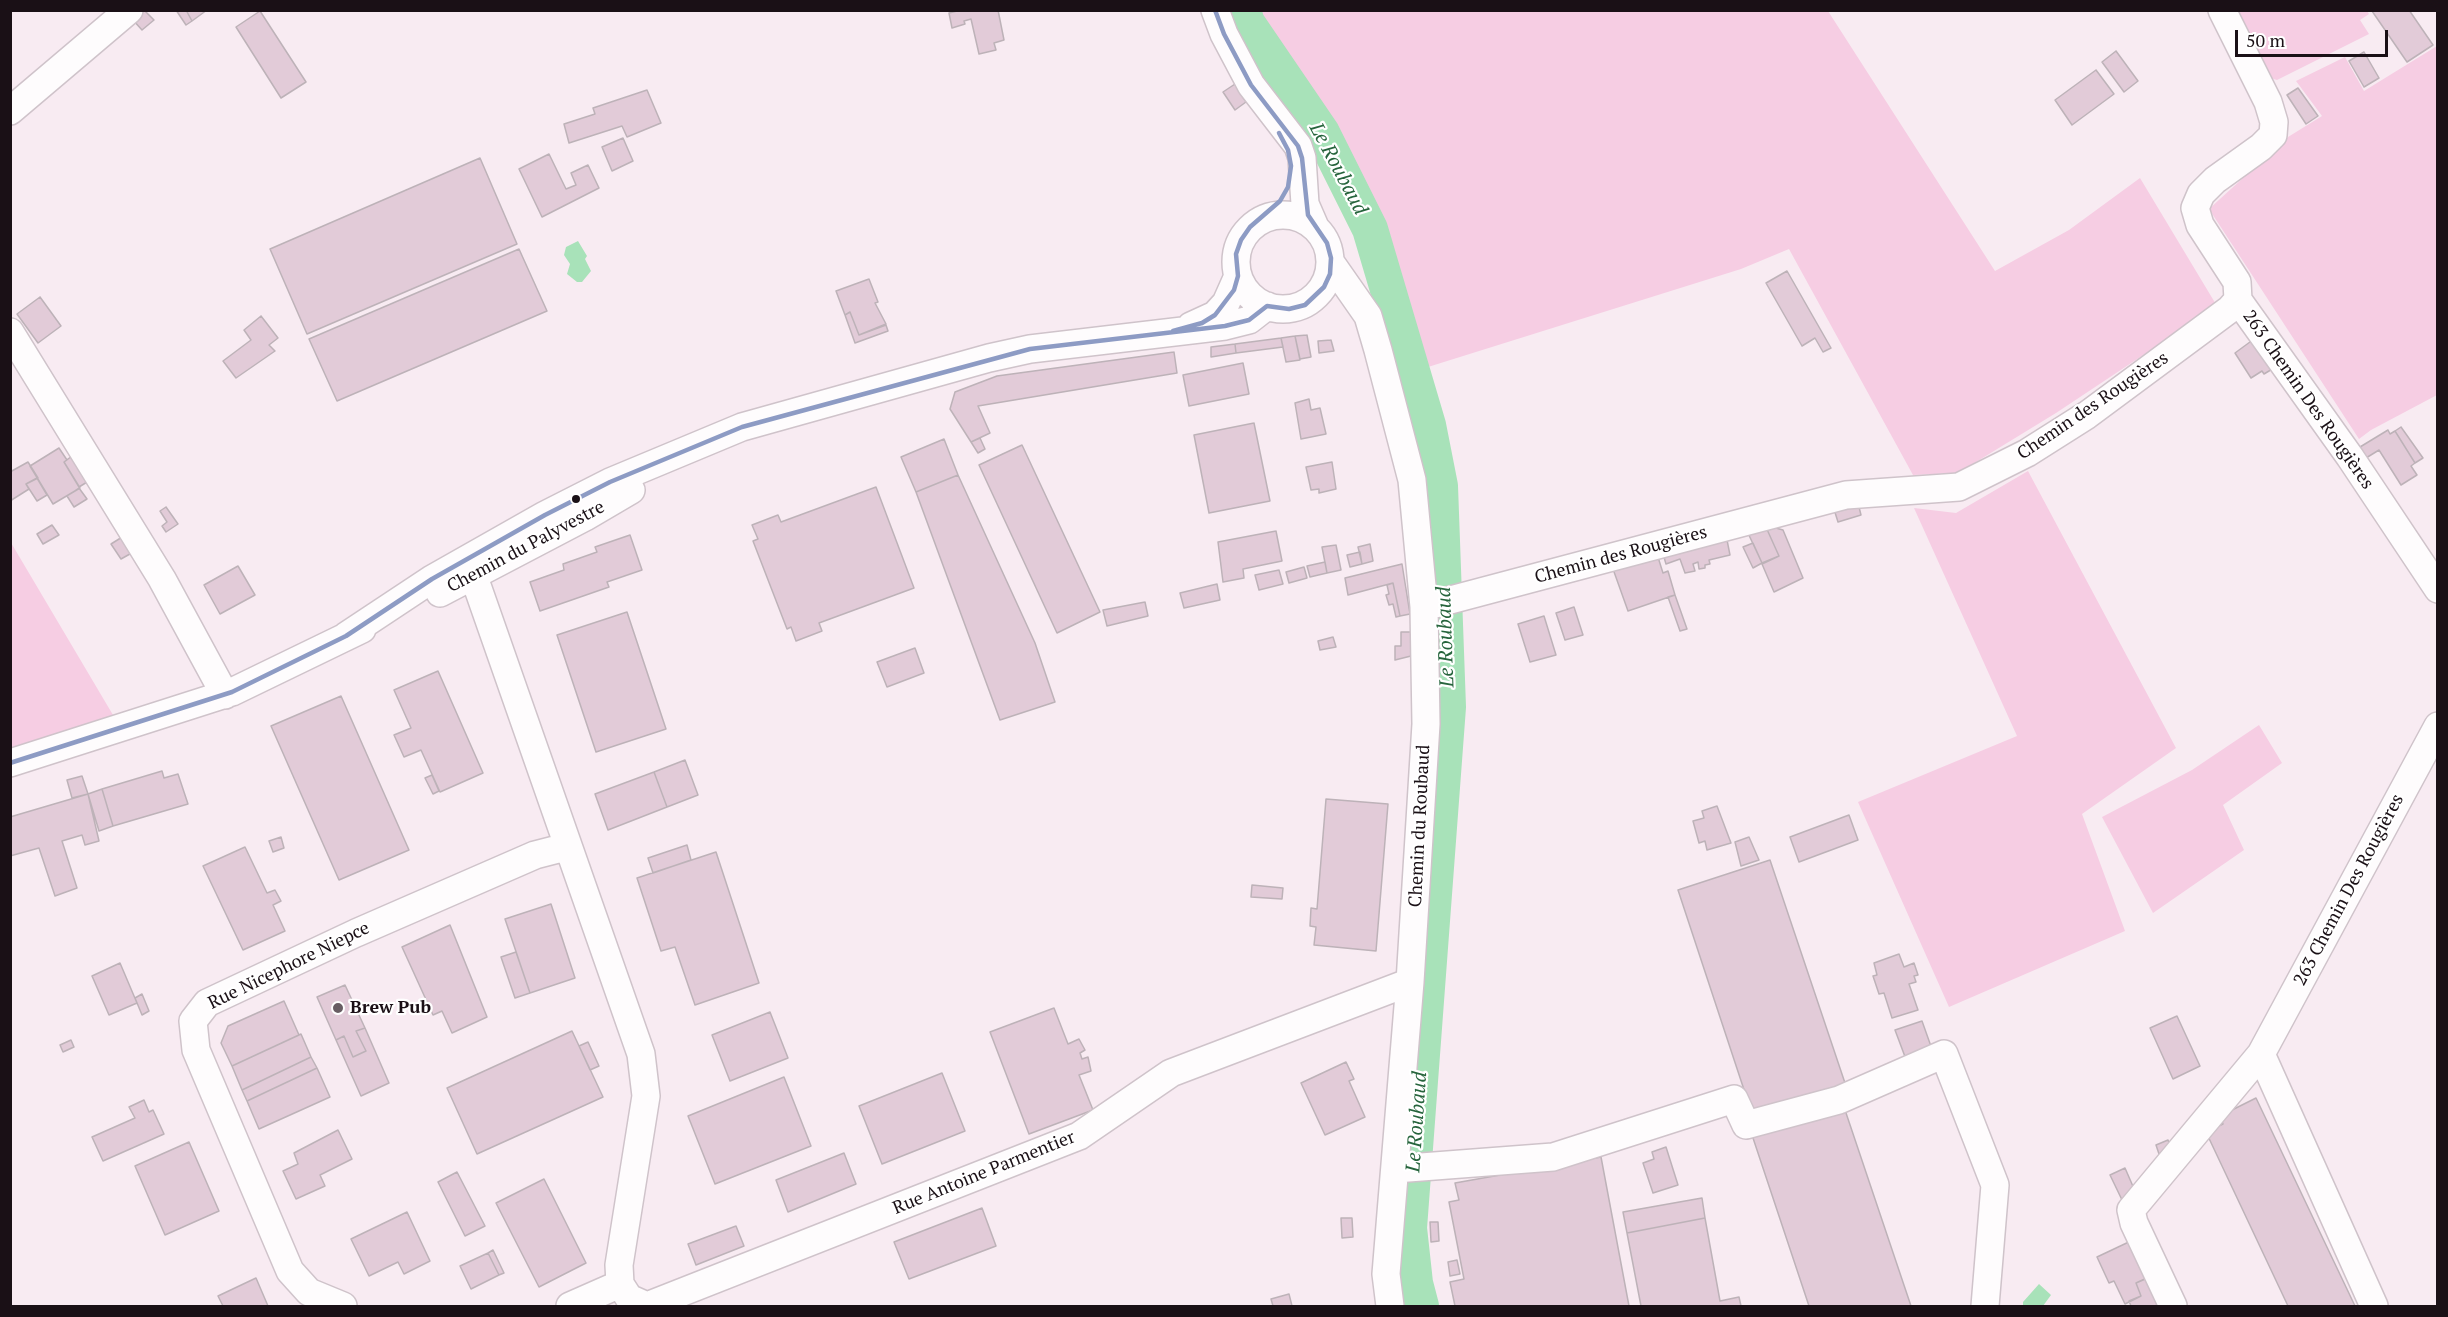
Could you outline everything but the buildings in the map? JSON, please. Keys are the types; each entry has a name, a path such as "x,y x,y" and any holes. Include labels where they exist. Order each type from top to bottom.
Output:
{"street":[{"path":"10,111 129,10"},
{"path":"1215,10 1224,34 1251,85 1298,146 1302,158 1305,204 1315,227"},
{"path":"2222,10 2268,102 2274,122 2273,135 2261,147 2215,180 2201,194 2195,208 2200,225 2237,282 2238,300"},
{"path":"1262,219 1277,214 1292,215 1307,220 1328,243 1330,263 1324,287 1315,298 1303,305 1289,309 1267,306 1250,297 1238,276 1236,254 1241,240 1250,227 1262,219 1283,197 1291,166 1288,150 1272,115"},
{"name":"Chemin du Roubaud","path":"1330,263 1368,316 1378,350 1412,480 1429,606 1426,724 1410,982 1386,1274 1390,1306"},
{"name":"Chemin du Palyvestre","path":"1175,331 1202,323 1215,315 1226,303 1238,276"},
{"name":"263 Chemin Des Rougières","path":"2238,300 2343,447 2438,589"},
{"name":"Chemin des Rougières","path":"1429,606 1846,495 1959,488 2027,453 2086,415 2230,309 2238,300"},
{"name":"Chemin du Roubaud","path":"1303,305 1328,306 1350,313 1378,350"},
{"name":"Chemin du Palyvestre","path":"10,763 225,695 346,636 470,568 596,511 657,474 697,445 742,427 989,358 1030,349 1240,323 1249,320 1267,306"},
{"path":"10,332 162,579 225,695"},
{"path":"470,568 641,1054 646,1096 619,1265 620,1284 570,1306"},
{"name":"263 Chemin Des Rougières","path":"2173,1306 2134,1223 2131,1210 2261,1054 2438,726"},
{"name":"Rue Nicephore Niepce","path":"343,1306 309,1292 290,1271 196,1050 193,1021 207,1003 356,933 534,855 567,847"},
{"name":"Rue Antoine Parmentier","path":"620,1284 629,1298 647,1306 1079,1136 1171,1073 1410,982"},
{"path":"1396,1169 1553,1157 1734,1099 1746,1125 1839,1100 1944,1054 1995,1185 1985,1306"},
{"path":"2261,1054 2374,1306"}],"shaded area":[{"path":"1254,11 1828,11 1995,271 2069,230 2140,178 2217,306 2056,413 1958,473 1913,475 1789,249 1741,269 1428,367 1377,212 1325,125 1259,27"},
{"path":"2226,11 2367,11 2369,14 2360,20 2369,34 2277,80 2264,76"},
{"path":"2437,46 2437,395 2371,430 2359,439 2209,209 2288,137 2322,116 2296,81 2345,57 2364,91"},
{"path":"578,241 587,256 585,259 591,271 582,282 577,282 567,274 570,264 564,255 566,247"},
{"path":"2028,471 2176,748 2082,814 2125,931 1949,1007 1858,802 2017,736 1914,508 1956,513"},
{"path":"10,541 113,715 11,750 10,750"},
{"path":"2259,725 2282,763 2223,805 2244,850 2153,913 2102,817 2192,770"},
{"path":"2039,1284 2051,1295 2043,1306 2023,1306 2023,1302"}],"waterway":[{"name":"Le Roubaud","path":"1243,10 1247,23 1322,133 1370,229 1428,425 1440,486 1448,707 1409,1228 1415,1283 1421,1306"}],"transit line":[{"path":"10,763 232,692 346,636 432,579 545,515 610,482 742,427 1030,349 1225,326 1249,320 1267,306 1289,309 1305,305 1324,287 1330,274 1331,258 1327,243 1308,215 1302,158 1298,146 1251,85 1224,34 1215,10"},
{"path":"1173,331 1202,323 1215,315 1234,290 1238,276 1236,254 1241,240 1250,227 1280,201 1288,187 1291,166 1288,150 1279,133"}],"place":[{"name":"Brew Pub","path":"338,1008"}]}
